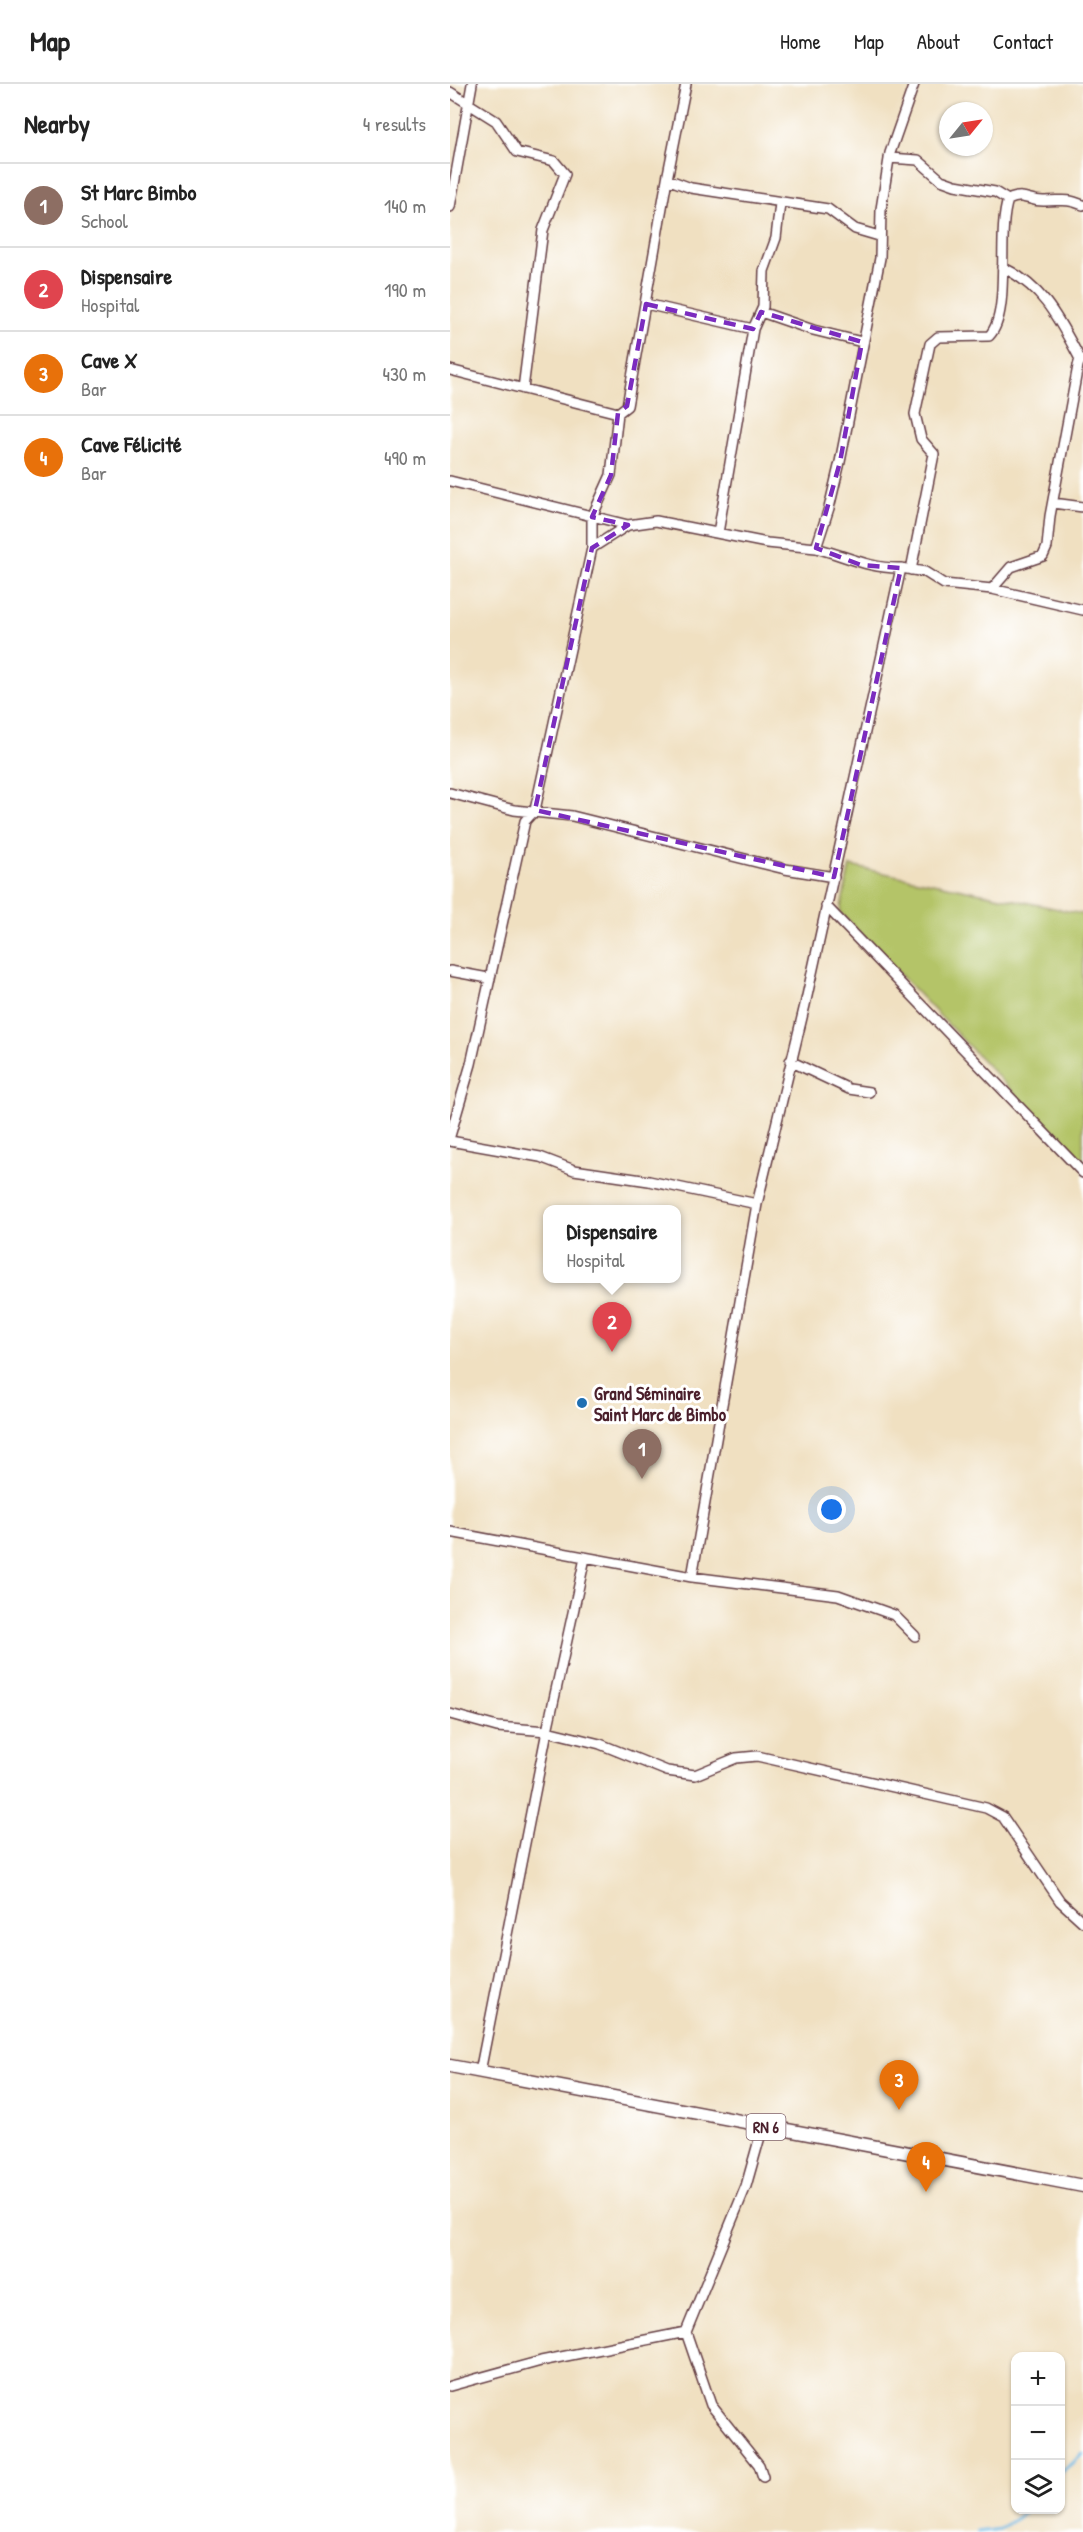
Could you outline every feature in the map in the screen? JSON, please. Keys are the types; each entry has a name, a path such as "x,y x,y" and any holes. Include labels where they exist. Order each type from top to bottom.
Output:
{"main road":[{"name":"RN 6","path":"450,2066 1083,2186"}],"street":[{"path":"450,207 472,84"},
{"path":"450,1136 471,1064 488,978 512,890 525,821 535,810 592,548 592,517 611,475 618,413 627,406 666,179 687,84"},
{"path":"816,548 840,462 880,258 879,236 889,158 914,84"},
{"path":"450,92 496,121 517,152 554,161 565,174 543,230 523,389"},
{"path":"889,158 918,160 941,180 955,185 995,192 1008,200"},
{"path":"666,179 691,188 828,209 855,229 879,236"},
{"path":"692,1577 758,1204 790,1061 806,1005 826,906 934,454 921,439 915,414 924,378 926,356 930,344 938,337 989,336 996,329 1002,267 1003,214 1008,200 1020,195 1046,201 1066,198 1083,205"},
{"path":"718,533 753,329 760,312 764,271 776,238 780,203"},
{"path":"992,590 1011,567 1043,556 1047,548 1053,503 1082,360 1044,297 1016,274 1002,267"},
{"path":"646,304 753,329"},
{"path":"760,312 813,330 862,342"},
{"path":"450,370 618,413"},
{"path":"450,481 628,525 656,521 767,543 816,548 846,556 861,565 880,569 925,572 944,584 992,590 1083,610"},
{"path":"1053,503 1083,507"},
{"path":"592,548 628,525"},
{"path":"450,793 514,810 535,810 572,816 785,869 834,877"},
{"path":"826,906 1083,1173"},
{"path":"450,971 488,978"},
{"path":"790,1061 849,1089 869,1092"},
{"path":"450,1141 540,1157 574,1170 649,1181 758,1204"},
{"path":"450,1532 692,1577 838,1595 894,1615 915,1636"},
{"path":"480,2072 547,1731 585,1558"},
{"path":"450,1714 497,1727 547,1731 600,1744 667,1772 694,1775 736,1758 757,1756 986,1808 1003,1817 1060,1901 1083,1922"},
{"path":"763,2126 746,2186 686,2332 711,2404 759,2465 763,2477"},
{"path":"450,2386 541,2361 686,2332"}],"highlighted area":[{"path":"646,304 753,329 761,312 862,342 840,462 816,548 861,565 901,568 834,877 535,810 592,548 628,525 592,517 611,475 618,413 627,406"}],"green space":[{"path":"850,866 1083,914 1083,1165 840,912"}],"waterway":[{"path":"1065,2469 1083,2454"},
{"path":"977,2532 1000,2529 1022,2514"}],"place":[{"name":"Dispensaire","path":"612,1352"},
{"name":"Grand Séminaire Saint Marc de Bimbo","path":"582,1403"},
{"name":"St Marc Bimbo","path":"642,1479"},
{"name":"Cave X","path":"899,2110"},
{"name":"Cave Félicité","path":"926,2192"}]}
